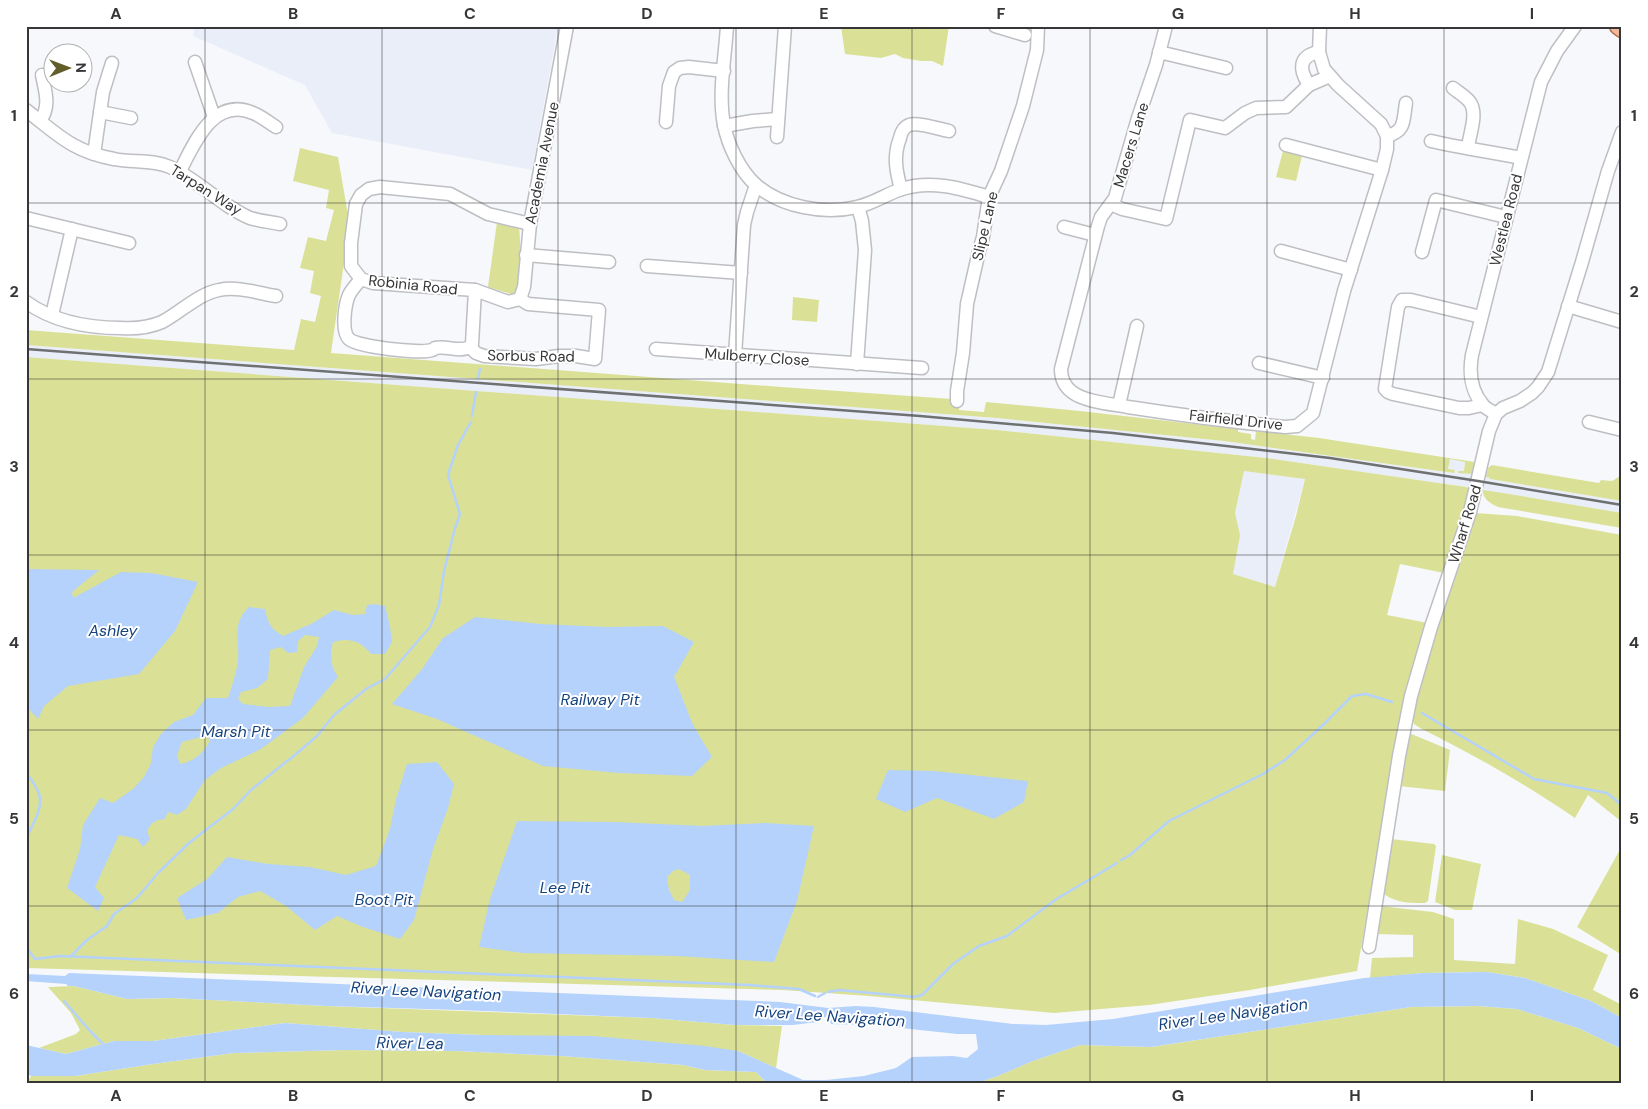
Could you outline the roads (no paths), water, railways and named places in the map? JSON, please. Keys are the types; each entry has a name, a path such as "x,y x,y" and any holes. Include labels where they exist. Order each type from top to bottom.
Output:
{"main road":[{"path":"1618,26 1622,29"}],"street":[{"name":"Academia Avenue","path":"520,299 524,287 530,224 567,26"},
{"path":"726,26 722,105 724,126 728,140 745,172 756,185 777,198 810,208 832,210 858,207 901,189 937,184 989,197"},
{"path":"777,137 785,26"},
{"path":"995,26 1025,35"},
{"name":"Slipe Lane","path":"957,401 967,304 983,237 989,197 1001,171 1023,106 1037,50 1038,26"},
{"name":"Macers Lane","path":"1062,378 1061,369 1095,234 1101,218 1115,198 1166,26"},
{"path":"1320,26 1319,52 1324,69 1381,124 1387,136 1396,133 1401,128 1406,103"},
{"name":"Westlea Road","path":"1482,405 1475,391 1470,373 1472,355 1481,317 1541,82 1557,51 1575,26"},
{"path":"1159,52 1226,68"},
{"path":"1310,85 1303,75 1302,66 1308,55 1319,52"},
{"path":"195,62 214,117"},
{"path":"94,154 103,92 112,63"},
{"path":"666,122 669,86 674,72 680,68 689,67 724,71"},
{"path":"1111,204 1122,209 1166,219 1190,120 1225,128 1245,113 1256,108 1286,108 1297,95 1310,85 1330,76"},
{"path":"1453,88 1469,101 1473,107 1468,148"},
{"path":"40,121 47,106 45,92"},
{"name":"Tarpan Way","path":"26,110 68,144 115,160 151,162 168,166 180,171 250,218 280,224"},
{"path":"180,171 198,136 214,117 221,112 242,110 259,116 276,127"},
{"path":"100,112 131,118"},
{"path":"724,126 778,119"},
{"path":"901,189 895,159 898,140 903,130 910,125 921,125 949,131"},
{"path":"1481,317 1411,300 1402,300 1398,307 1385,389 1393,394 1459,408 1482,405 1496,414 1503,408 1520,401 1532,393 1544,380 1551,364 1608,171 1622,132"},
{"name":"Fairfield Drive","path":"1062,378 1066,386 1075,394 1097,401 1268,425 1297,426 1313,413 1338,312 1382,170 1387,149 1387,136"},
{"path":"1431,141 1521,158"},
{"path":"1286,145 1382,170"},
{"path":"735,355 744,225 756,185"},
{"name":"Robinia Road","path":"520,299 508,302 475,290 373,283 361,279 352,266 351,243 355,208 361,195 372,187 412,189 450,194 488,214 530,224"},
{"path":"1422,252 1436,200 1506,218"},
{"path":"857,364 865,250 862,221 858,207"},
{"path":"26,218 129,243"},
{"path":"1064,227 1095,234"},
{"path":"52,315 72,229"},
{"path":"1281,251 1351,270"},
{"path":"526,255 609,262"},
{"path":"647,266 740,273"},
{"name":"Sorbus Road","path":"361,279 350,294 344,325 345,333 350,341 361,345 390,350 430,351 435,348 462,350 470,348 484,356 536,359 576,356 595,359 599,310 528,304 520,299"},
{"path":"26,302 33,307 66,321 88,327 142,328 163,321 210,292 222,289 243,290 276,296"},
{"path":"470,348 472,344 475,290"},
{"path":"1568,306 1622,322"},
{"path":"1119,405 1137,326"},
{"name":"Mulberry Close","path":"656,349 922,368"},
{"path":"1259,363 1323,378"},
{"name":"Wharf Road","path":"1369,947 1398,756 1411,696 1431,627 1470,512 1489,431 1496,414"},
{"path":"1589,422 1622,430"}],"water":[{"name":"Ashley","path":"26,569 99,570 72,592 73,598 121,572 151,573 198,582 175,631 139,674 68,686 44,706 38,719 26,706"},
{"name":"Marsh Pit","path":"367,605 385,606 392,642 385,654 371,654 354,641 333,642 331,660 333,669 338,677 303,718 261,749 221,768 205,780 186,809 177,815 168,812 165,819 150,825 147,831 150,839 143,847 137,839 119,835 95,887 104,898 98,911 67,888 80,849 83,825 100,798 113,803 133,789 144,777 151,763 153,747 161,734 174,722 193,715 206,698 228,698 237,667 239,621 249,607 265,609 270,625 283,636 311,624 334,610 353,615 365,614","holes":["305,635 319,637 317,646 304,667 290,706 269,707 243,704 238,699 241,692 257,688 268,679 270,650 281,647 288,653 297,652 298,641","205,736 210,740 202,753 195,759 180,764 177,755 182,742"]},
{"name":"Railway Pit","path":"475,617 540,624 607,627 663,626 694,642 674,677 693,725 712,757 692,776 619,773 543,766 437,719 392,704 422,669 443,638"},
{"name":"Boot Pit","path":"437,762 454,784 448,808 433,849 414,920 400,939 337,916 315,930 286,906 260,891 238,897 218,913 186,920 177,898 207,879 227,857 268,864 310,867 346,875 376,866 390,829 396,799 407,764"},
{"path":"888,770 934,771 1028,781 1024,802 994,819 937,798 905,812 876,799"},
{"name":"Lee Pit","path":"517,821 614,822 703,826 766,823 814,826 797,901 774,962 677,956 522,953 479,947 490,899","holes":["679,869 690,875 690,890 682,902 674,900 669,890 667,877 673,871"]},
{"path":"1487,972 1525,978 1591,1001 1622,1018 1622,1049 1578,1028 1517,1009 1478,1006 1411,1007 1151,1047 1080,1045 977,1083 767,1083 756,1072 705,1070 683,1065 561,1056 456,1051 344,1050 234,1053 75,1076 31,1076 26,1074 26,1045 66,1054 114,1041 153,1041 285,1023 403,1032 593,1036 705,1046 738,1051 803,1080 826,1080 864,1076 896,1068 912,1057 953,1056 967,1058 978,1049 976,1034 957,1034 883,1026 831,1024 828,1018 821,1016 817,1022 793,1025 735,1025 652,1018 326,1006 172,998 127,999 66,984 26,981 26,974 65,976 69,973 780,1002 828,1008 874,1007 1013,1024 1046,1025 1113,1019 1364,978 1424,973"}],"waterway":[{"path":"478,378 480,369"},
{"path":"472,416 476,392"},
{"path":"289,760 317,736 334,715 366,689 385,679 430,627 439,605 444,571 460,514 448,475 458,445 471,422"},
{"path":"1121,860 1130,855 1169,821 1263,774 1285,760 1352,696 1366,694 1392,702"},
{"path":"1422,713 1534,779 1607,793 1622,805"},
{"path":"71,956 87,940 107,926 114,914 137,898 158,873 189,843 233,809 251,790 287,761"},
{"path":"26,773 38,791 40,799 38,813 26,839"},
{"path":"828,992 839,990 914,997 922,995 953,964 979,946 1007,936 1055,900 1117,863"},
{"path":"26,947 35,959 60,956 749,985 799,989 815,996"},
{"path":"818,997 825,993"},
{"path":"64,1001 104,1045"}],"railway":[{"path":"26,349 920,416 1113,433 1330,458 1622,505"}],"water label":[{"name":"River Lee Navigation","path":"426,991"},
{"name":"River Lee Navigation","path":"1233,1014"},
{"name":"River Lee Navigation","path":"830,1016"},
{"name":"River Lea","path":"410,1043"}]}
